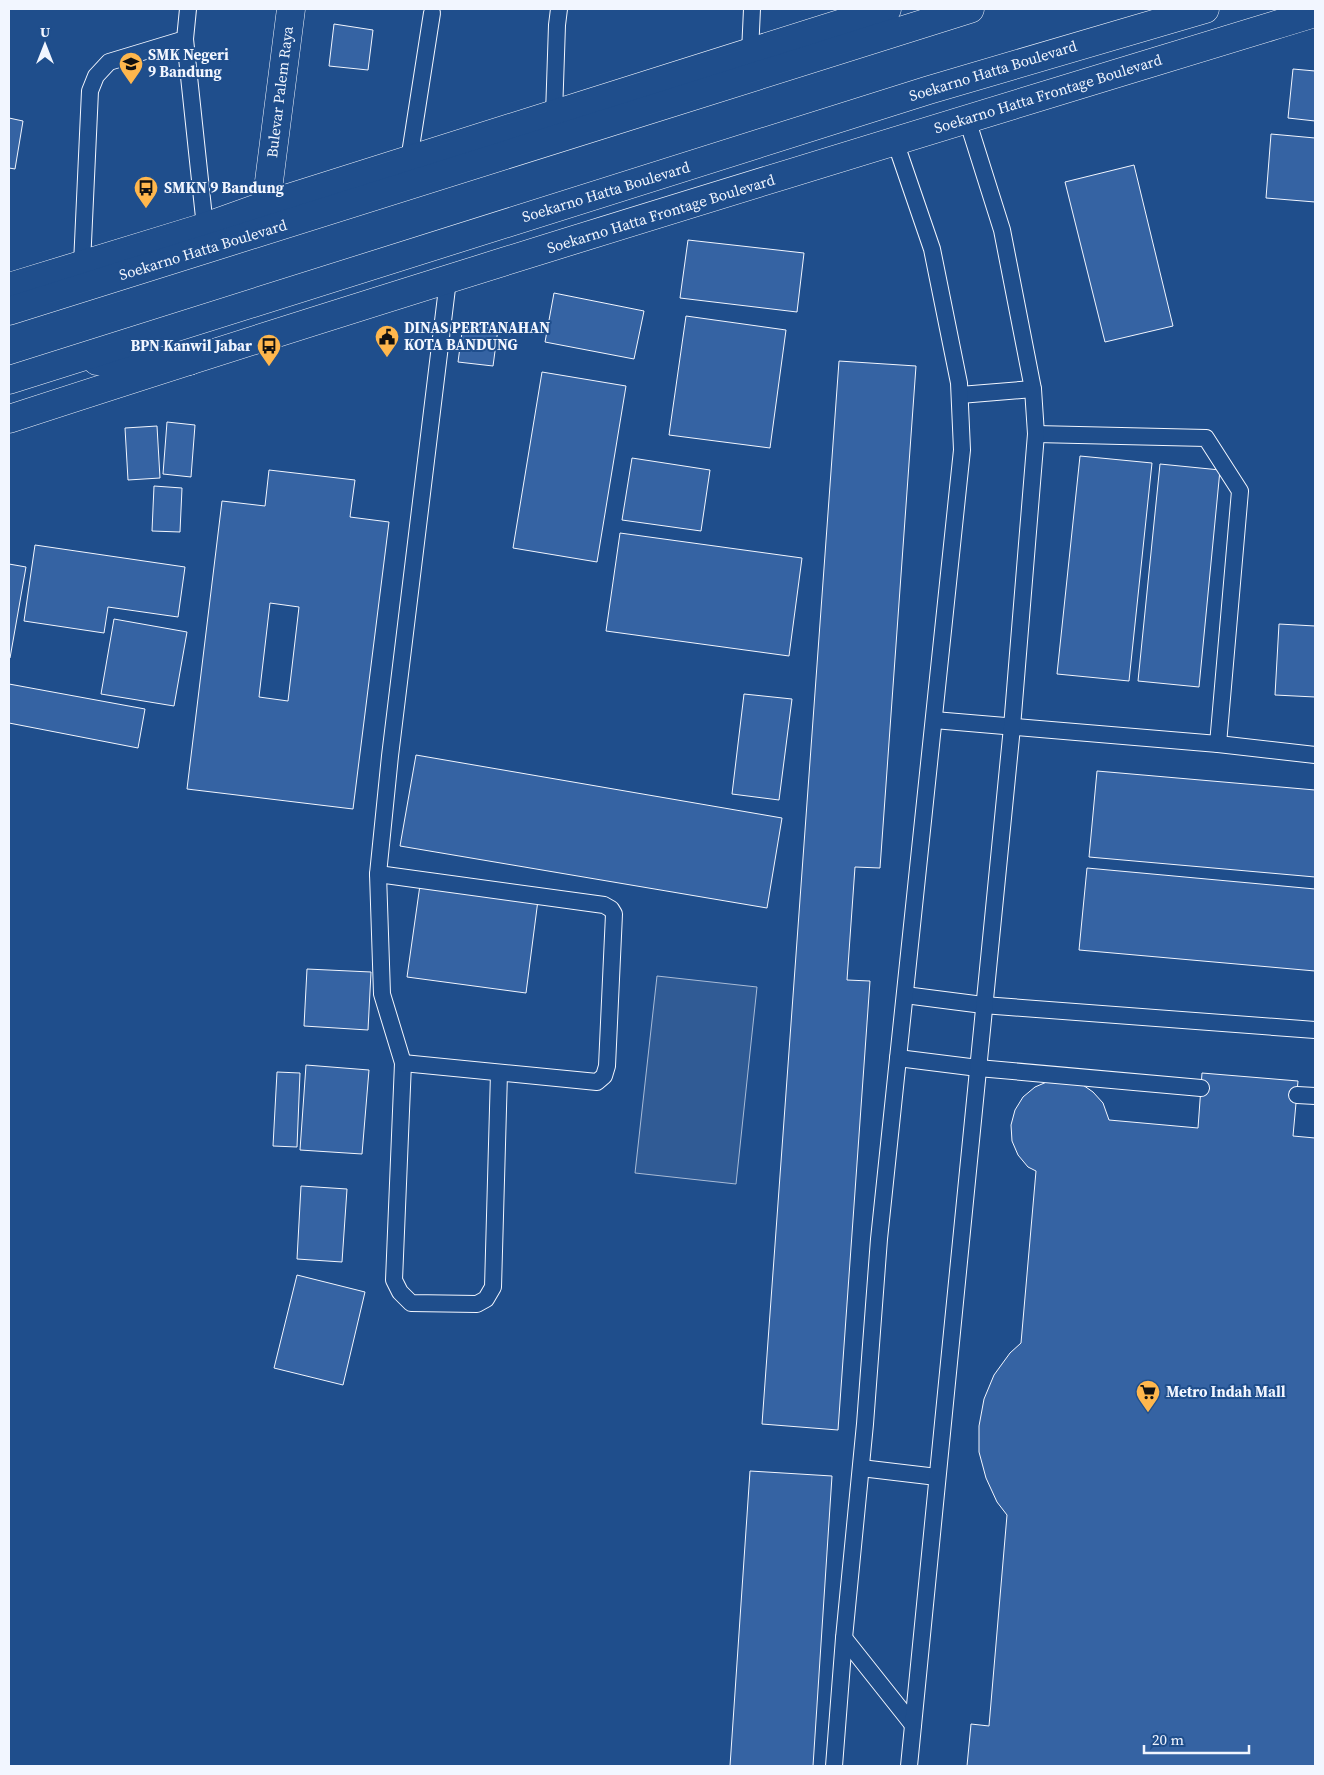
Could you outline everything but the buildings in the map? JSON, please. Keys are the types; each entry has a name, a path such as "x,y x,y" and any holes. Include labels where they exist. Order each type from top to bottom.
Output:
{"main road":[{"name":"Bulevar Palem Raya","path":"266,205 291,9"},
{"path":"9,287 205,227 266,205 887,9"},
{"name":"Soekarno Hatta Boulevard","path":"9,311 970,9"},
{"name":"Soekarno Hatta Boulevard","path":"9,380 929,90 1205,9"},
{"name":"Soekarno Hatta Frontage Boulevard","path":"9,419 895,141 1315,13"},
{"path":"71,361 189,361"}],"lane":[{"path":"188,9 185,39 205,227"},
{"path":"554,114 559,9"},
{"path":"750,52 752,9"},
{"path":"409,160 432,13"},
{"path":"82,264 90,91 96,76 109,62 185,39"},
{"path":"909,1766 1012,727 1036,434 1033,389 1002,230 967,119"},
{"path":"834,1766 844,1638 861,1468 879,1239 962,450 960,383 932,249 895,141"},
{"path":"448,280 390,756 378,874 382,994 403,1063 394,1280 400,1292 411,1303 477,1304 486,1299 493,1288 499,1073"},
{"path":"960,395 1033,389"},
{"path":"1036,434 1206,438 1240,491 1218,744"},
{"path":"934,720 1218,744 1315,755"},
{"path":"378,874 604,905 611,909 614,914 607,1066 604,1076 597,1082 403,1063"},
{"path":"905,996 983,1005 1315,1030"},
{"path":"898,1058 978,1068 1201,1088"},
{"path":"1297,1094 1315,1096"},
{"path":"861,1468 937,1477"},
{"path":"844,1638 914,1725"}],"shaded area":[{"path":"657,976 757,987 736,1184 635,1173"}],"place":[{"name":"SMK Negeri 9 Bandung","path":"131,85"},
{"name":"SMKN 9 Bandung","path":"146,209"},
{"name":"DINAS PERTANAHAN KOTA BANDUNG","path":"387,358"},
{"name":"BPN Kanwil Jabar","path":"269,367"},
{"name":"Metro Indah Mall","path":"1148,1413"}]}
